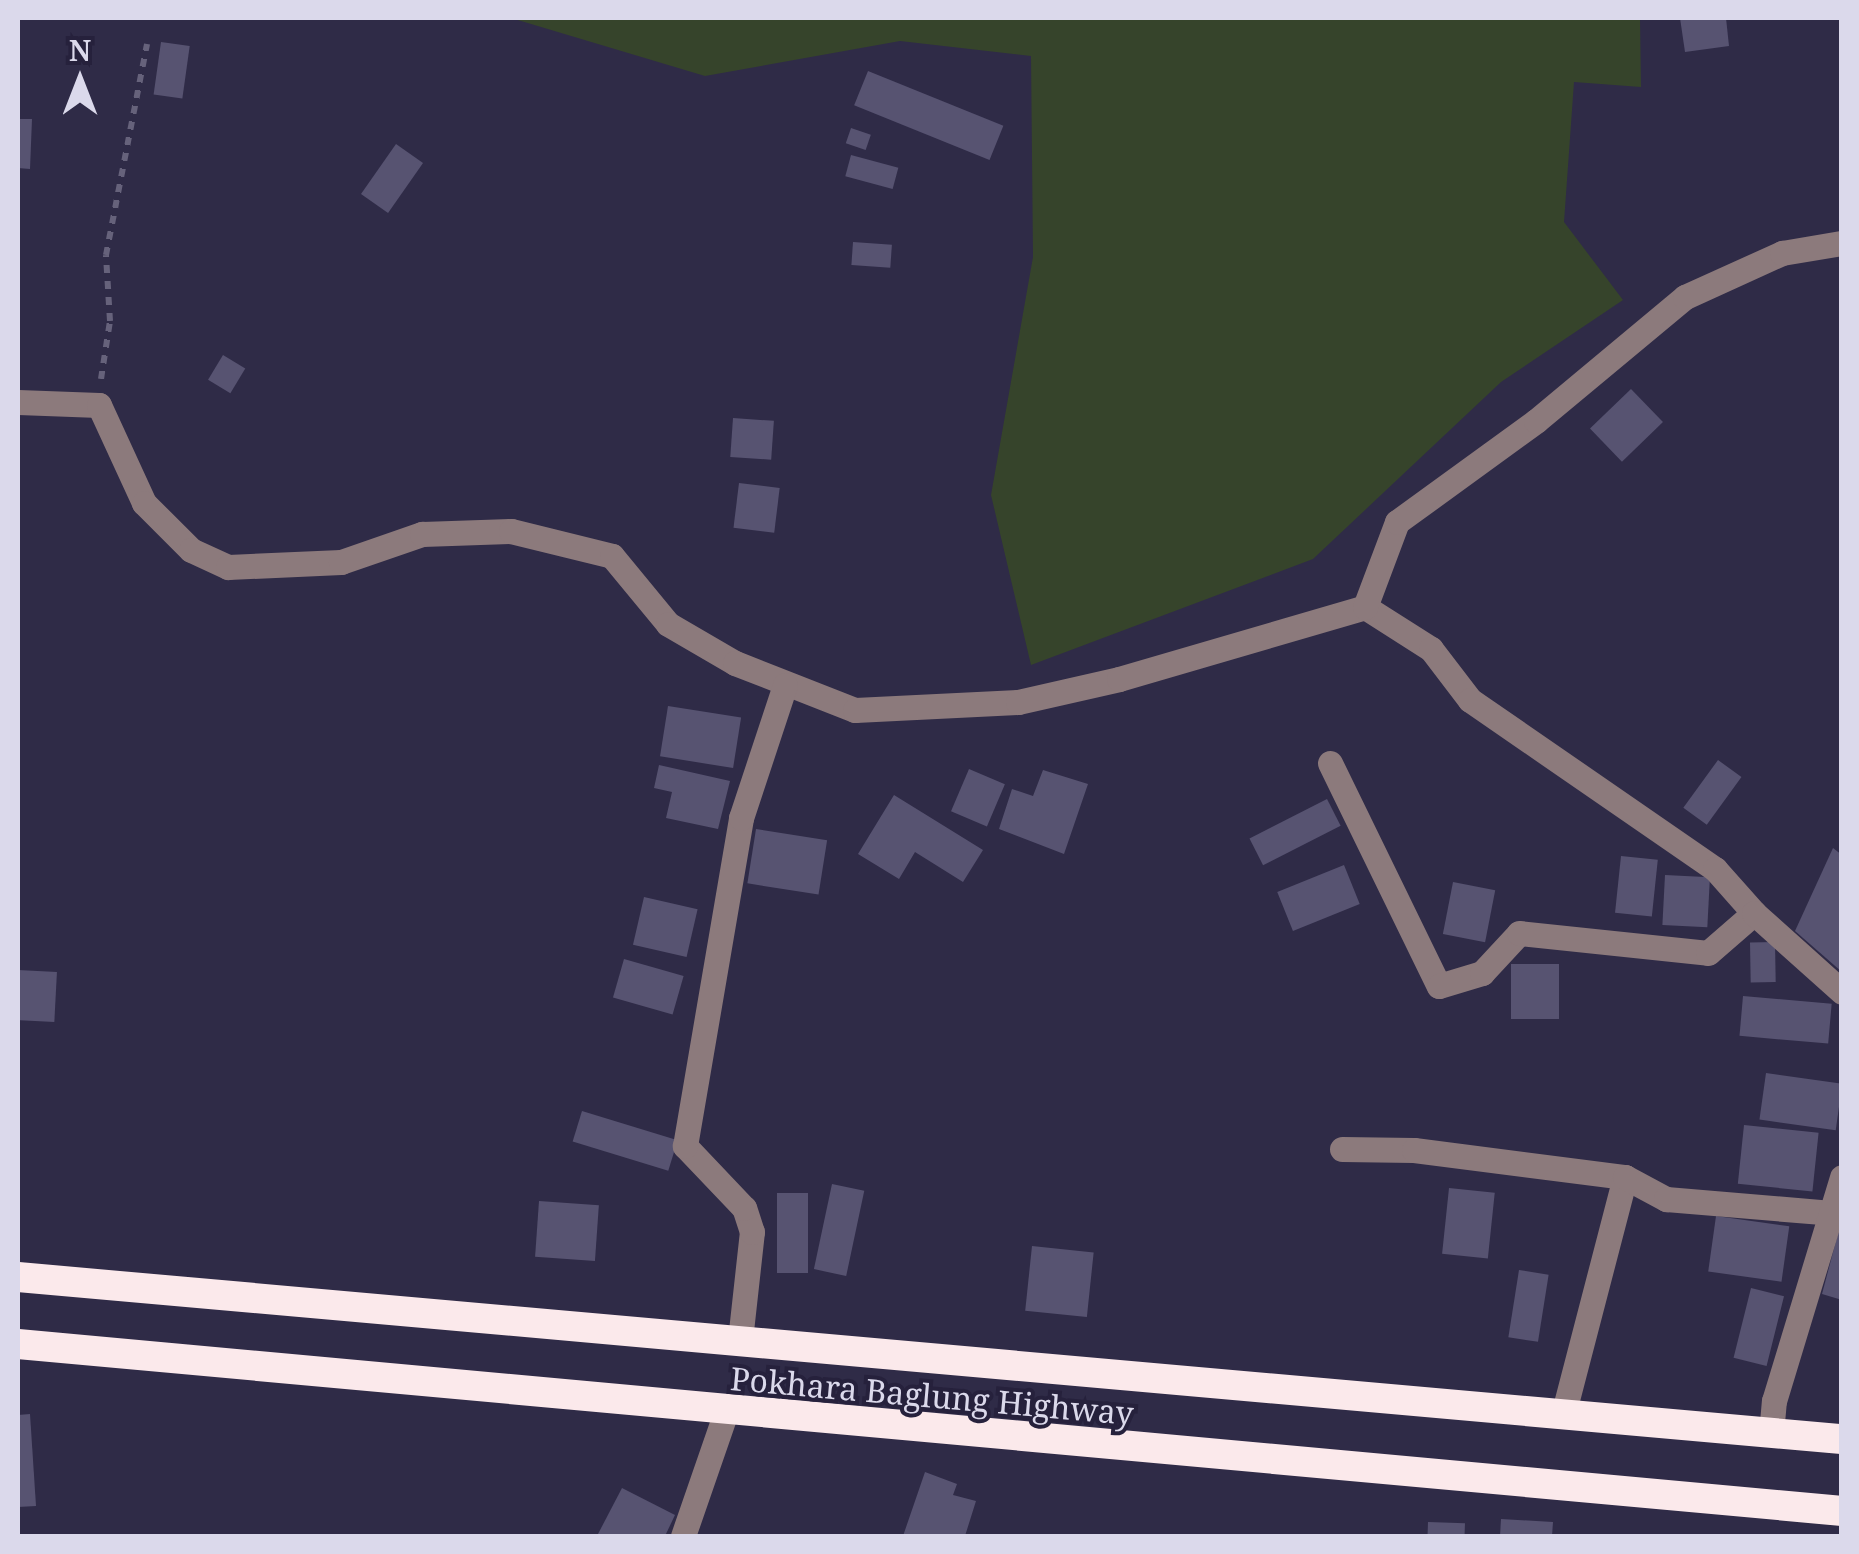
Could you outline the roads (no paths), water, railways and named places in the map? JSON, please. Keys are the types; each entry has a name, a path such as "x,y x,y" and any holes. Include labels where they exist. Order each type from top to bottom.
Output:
{"highway":[{"name":"Pokhara Baglung Highway","path":"18,1277 1842,1439"},
{"name":"Pokhara Baglung Highway","path":"18,1344 726,1412 1842,1510"}],"street":[{"path":"1365,607 1397,522 1536,422 1685,297 1782,253 1842,243"},
{"path":"18,402 99,405 144,502 191,550 228,567 341,562 422,534 512,531 612,556 668,624 785,685 855,710 1018,702 1120,680 1365,607 1431,649 1470,700 1715,869 1754,914 1842,992"},
{"path":"740,1340 752,1232 744,1208 685,1146 742,818 785,685"},
{"path":"1330,763 1439,986 1482,973 1519,932 1708,954 1754,914"},
{"path":"1342,1149 1414,1150 1624,1177 1666,1199 1831,1213"},
{"path":"1562,1415 1624,1177"},
{"path":"1771,1434 1774,1400 1842,1177"},
{"path":"682,1536 726,1412"}]}
